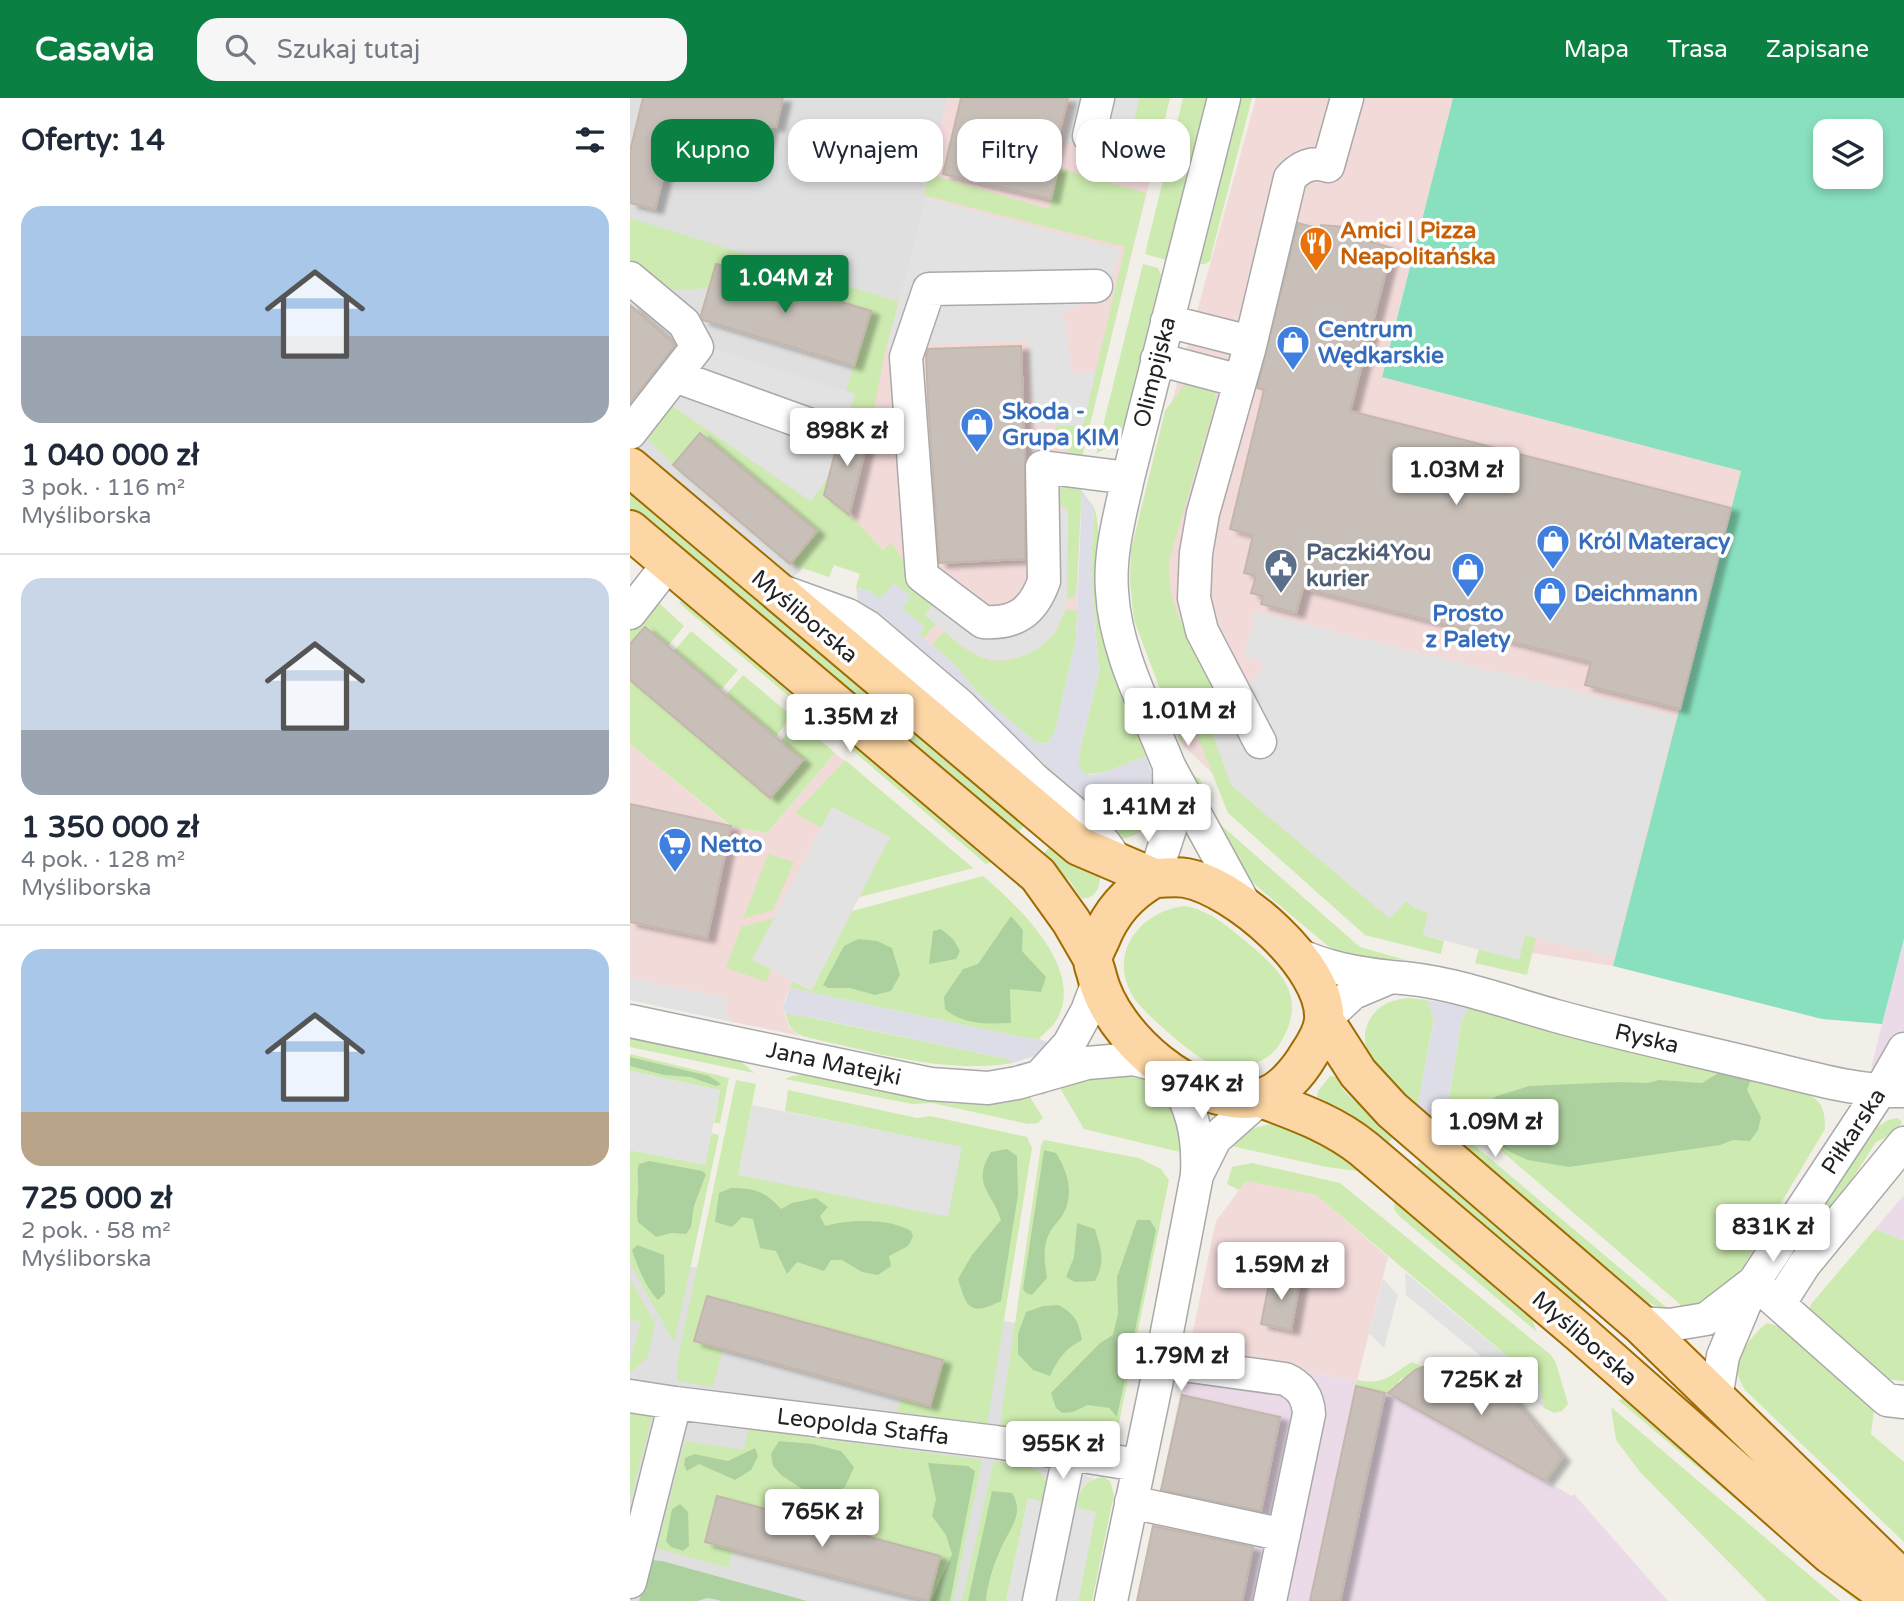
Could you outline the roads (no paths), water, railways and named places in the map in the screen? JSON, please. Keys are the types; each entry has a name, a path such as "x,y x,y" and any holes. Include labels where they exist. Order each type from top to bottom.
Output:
{"main road":[{"name":"Myśliborska","path":"630,467 1079,846 1137,872"},
{"name":"Myśliborska","path":"630,530 1038,875 1071,920 1096,970"},
{"path":"1137,872 1197,881 1246,907 1275,933 1311,975 1320,997 1324,1020 1301,1069 1283,1085 1261,1098 1213,1094 1167,1069 1139,1046 1116,1020 1101,994 1096,970 1105,926 1134,890 1137,872"},
{"name":"Myśliborska","path":"1324,1020 1358,1073 1392,1110 1639,1323 1904,1581"},
{"name":"Myśliborska","path":"1261,1098 1324,1123 1354,1141 1580,1333 1830,1554 1895,1601"}],"street":[{"path":"1093,119 1098,98"},
{"name":"Olimpijska","path":"1224,98 1128,478 1115,537 1112,566 1114,610 1128,662 1169,766 1246,907"},
{"path":"1260,742 1202,631 1194,598 1196,553 1203,513 1240,381 1290,178 1308,164 1328,166 1347,98"},
{"path":"630,278 684,323 697,347 630,433"},
{"path":"1096,286 929,289 906,357 922,576 983,622 1011,620 1028,611 1038,597 1044,581 1042,467 1128,478"},
{"path":"1167,321 1238,339 1249,346"},
{"path":"1157,359 1240,381"},
{"path":"675,376 830,432"},
{"path":"630,613 669,563"},
{"name":"Olimpijska","path":"1137,872 1170,829 1169,766"},
{"name":"Ryska","path":"1294,953 1322,966 1346,972 1418,978 1592,1025 1820,1080 1892,1091"},
{"path":"1039,1077 1069,1044 1087,1011 1096,970"},
{"name":"Ryska","path":"1324,1020 1353,993 1391,977"},
{"name":"Jana Matejki","path":"630,1021 930,1084 988,1088 1087,1063 1134,1059 1167,1069"},
{"name":"Piłkarska","path":"1716,1398 1723,1356 1754,1282 1892,1091 1904,1049"},
{"path":"1111,1601 1197,1175 1198,1153 1194,1119 1182,1091 1167,1069"},
{"path":"1197,1175 1215,1139 1261,1098"},
{"path":"1779,1304 1804,1265 1904,1143"},
{"path":"1754,1282 1887,1400 1904,1402"},
{"name":"Piłkarska","path":"1639,1323 1670,1325 1706,1319 1754,1282"},
{"path":"1161,1362 1285,1379 1302,1391 1308,1402 1309,1414 1270,1601"},
{"name":"Leopolda Staffa","path":"630,1396 996,1442 1138,1465"},
{"path":"630,1582 674,1403"},
{"path":"1039,1601 1069,1455"},
{"path":"1131,1502 1284,1535"}],"place":[{"name":"Amici | Pizza Neapolitańska","path":"1316,273"},
{"name":"Centrum Wędkarskie","path":"1293,372"},
{"name":"Skoda - Grupa KIM","path":"977,454"},
{"name":"Król Materacy","path":"1553,571"},
{"name":"Paczki4You kurier","path":"1281,595"},
{"name":"Prosto z Palety","path":"1468,599"},
{"name":"Deichmann","path":"1550,623"},
{"name":"Netto","path":"675,874"}]}
